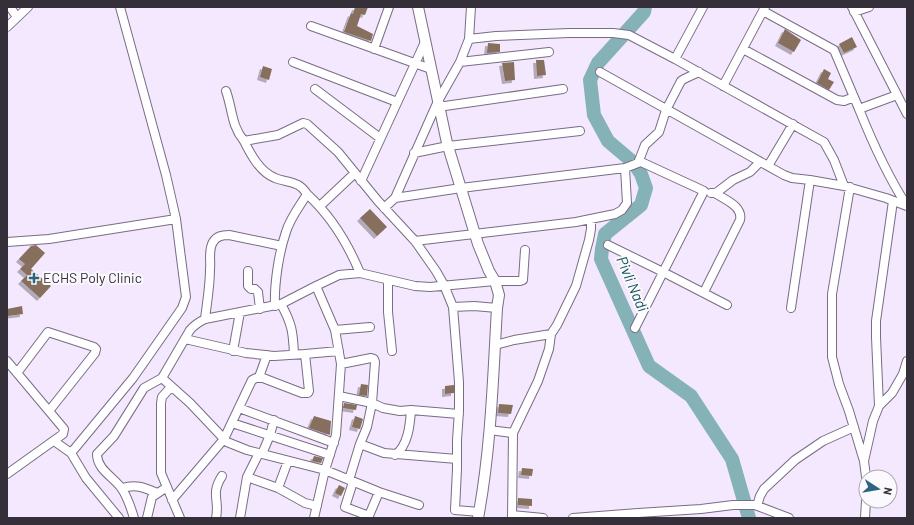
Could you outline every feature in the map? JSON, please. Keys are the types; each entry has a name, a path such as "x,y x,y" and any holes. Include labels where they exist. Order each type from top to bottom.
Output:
{"street":[{"path":"10,7 17,17"},
{"path":"7,28 28,7"},
{"path":"71,453 133,378 182,308 186,297 176,219 166,175 120,7"},
{"path":"374,49 389,7"},
{"path":"244,141 278,135 303,123 306,124 338,152 384,208 415,241 436,271 444,284 453,307 459,382 455,510 479,515 489,430 499,295 495,281 489,271 478,244 448,146 418,7"},
{"path":"384,208 395,198 414,153 460,62 469,39 471,7"},
{"path":"675,59 702,7"},
{"path":"869,7 853,9 901,97 907,114"},
{"path":"723,86 764,9 834,50 871,140 892,182 906,204"},
{"path":"311,26 431,69"},
{"path":"469,39 496,36 613,33 629,35 699,72 824,142 847,187 832,294 832,358 839,384 854,427 865,469"},
{"path":"361,181 425,42"},
{"path":"743,49 837,100 844,101 854,97"},
{"path":"460,62 549,52"},
{"path":"293,62 397,102"},
{"path":"600,72 784,176 847,187 906,204"},
{"path":"415,241 591,220 615,214 625,207 632,165 645,144 659,132 666,110 681,82 699,72"},
{"path":"315,89 380,138"},
{"path":"438,104 563,90"},
{"path":"226,91 230,102 234,126 254,160 274,178 299,186 320,206 337,230 360,273"},
{"path":"859,109 901,97"},
{"path":"768,166 793,124"},
{"path":"414,153 448,146 580,131"},
{"path":"714,193 733,180 750,172 760,162"},
{"path":"395,198 632,165 704,191 714,193 738,209 741,215 740,220 704,292"},
{"path":"320,206 355,174"},
{"path":"791,308 810,180"},
{"path":"635,328 704,191"},
{"path":"294,354 292,328 289,319 278,305 276,283 286,231 307,194"},
{"path":"879,406 876,321 893,201"},
{"path":"7,242 49,240 176,219"},
{"path":"543,518 512,517 513,433 538,381 549,349 551,334 576,286 589,240 591,220"},
{"path":"205,319 210,269 210,250 217,237 229,235 282,246"},
{"path":"608,245 728,305"},
{"path":"134,518 128,499 122,488 98,464 97,454 114,436 144,388 162,378 195,324 205,319 278,305 339,275 360,273 415,286 430,287 444,284 522,281 525,250"},
{"path":"248,271 248,286 258,292 260,309"},
{"path":"388,280 392,351"},
{"path":"314,518 325,470 336,436 342,364 335,330 316,286"},
{"path":"453,307 474,306 497,308"},
{"path":"233,351 240,312"},
{"path":"335,330 370,327"},
{"path":"17,373 48,332 96,349 95,353 49,411"},
{"path":"495,345 514,340 551,334"},
{"path":"185,339 233,351 267,355 339,351"},
{"path":"172,500 224,439 252,380 259,377 302,393 308,393 305,354"},
{"path":"259,377 267,355"},
{"path":"342,364 371,358 374,359 375,362 372,403 367,428 360,444 345,507 368,517 379,492"},
{"path":"7,361 64,429 63,434 7,474"},
{"path":"864,462 873,421 879,406 892,393 903,374 907,361"},
{"path":"162,378 190,403 227,442 260,454 325,470 379,492 419,506"},
{"path":"171,387 162,397 161,403 161,474 180,518"},
{"path":"339,396 400,411 411,410 459,414"},
{"path":"240,408 334,442"},
{"path":"395,455 402,449 405,442 410,424 411,410"},
{"path":"240,518 247,477 270,435 274,420"},
{"path":"232,424 330,455"},
{"path":"756,506 764,489 795,460 822,441 854,427"},
{"path":"489,430 513,433"},
{"path":"54,441 71,453 86,478 119,518"},
{"path":"360,444 384,453 395,455 457,460"},
{"path":"278,488 288,461"},
{"path":"216,518 217,505 215,490 222,476"},
{"path":"247,477 278,488 305,503 317,506"},
{"path":"122,488 137,485 157,493"},
{"path":"147,518 152,497 167,487"},
{"path":"573,518 701,509 733,505 756,506 789,518"}],"building":[{"path":"355,7 368,7 365,15 361,14 357,26 373,34 371,41 344,32 351,13 353,14"},
{"path":"785,29 801,40 794,52 778,43"},
{"path":"852,37 857,47 844,53 839,44"},
{"path":"488,43 500,44 500,52 487,53"},
{"path":"536,60 544,60 546,75 537,76"},
{"path":"514,62 515,80 505,81 502,63"},
{"path":"263,66 272,69 269,80 260,77"},
{"path":"824,69 831,73 828,79 834,82 829,90 817,83"},
{"path":"370,209 387,227 377,236 360,218"},
{"path":"36,245 45,253 31,269 51,286 40,298 21,281 27,275 20,269 25,264 19,259 31,246"},
{"path":"22,306 23,314 7,316 7,309"},
{"path":"361,384 368,385 367,396 359,395"},
{"path":"454,385 454,393 445,394 445,386"},
{"path":"344,403 357,405 356,410 343,408"},
{"path":"499,404 513,405 511,414 498,413"},
{"path":"314,416 331,421 330,435 309,428"},
{"path":"355,416 363,419 360,429 352,427"},
{"path":"314,456 323,458 321,463 312,461"},
{"path":"522,468 533,469 532,476 521,475"},
{"path":"339,485 345,488 341,496 335,493"},
{"path":"518,498 532,499 532,506 518,505"}],"waterway":[{"name":"Pivli Nadi","path":"645,7 644,12 598,63 590,80 594,115 608,141 634,163 641,174 646,188 641,205 605,234 601,259 649,366 691,396 732,459 749,518"}],"place":[{"name":"ECHS Poly Clinic","path":"34,278"}]}
